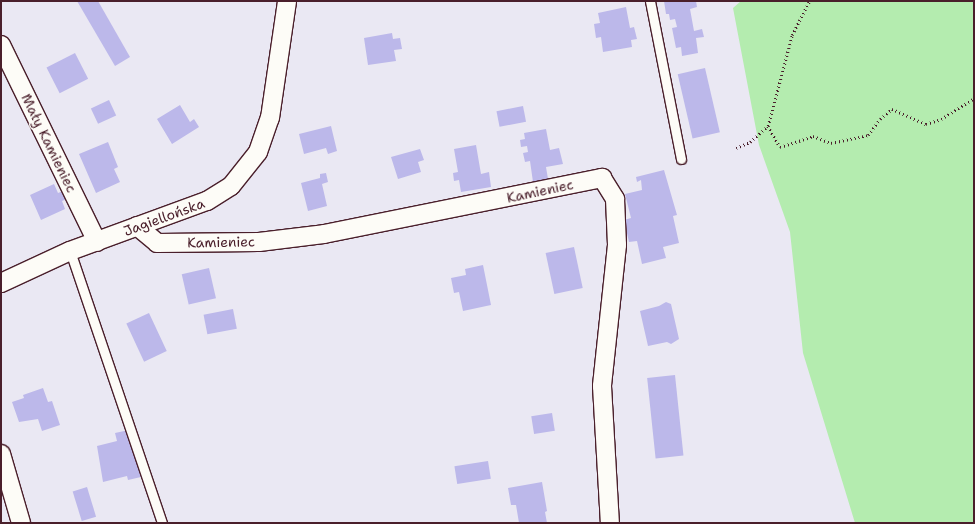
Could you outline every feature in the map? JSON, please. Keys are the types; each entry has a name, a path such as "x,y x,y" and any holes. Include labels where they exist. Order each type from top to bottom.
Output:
{"street":[{"name":"Jagiellońska","path":"1,283 70,251 207,201 231,186 258,152 270,118 288,1"},
{"name":"Mały Kamieniec","path":"1,45 97,242"},
{"name":"Kamieniec","path":"137,226 157,243 259,242 324,234 602,178 615,199 618,245 602,386 610,523"},
{"path":"1,454 21,523"}],"lane":[{"path":"650,1 681,158"},
{"path":"70,251 162,523"}],"path":[{"path":"736,148 750,142 768,126 792,36 808,1"},
{"path":"768,126 780,147 813,136 831,143 868,135 880,119 892,109 926,124 941,119 974,98"}],"green space":[{"path":"741,1 974,1 974,523 855,523 803,353 790,232 759,145 733,8"}],"building":[{"path":"77,1 98,1 130,57 115,66"},
{"path":"664,1 696,1 697,7 690,9 694,31 702,29 704,37 696,38 698,53 682,56 681,47 676,48 672,28 677,27 675,19 670,20 669,14 666,14"},
{"path":"626,7 630,28 634,27 637,39 631,40 632,47 603,52 601,37 596,38 594,24 600,23 598,13"},
{"path":"392,33 393,39 400,38 402,49 394,50 396,61 368,65 364,38"},
{"path":"75,53 88,79 60,93 46,68"},
{"path":"705,68 720,132 693,139 678,74"},
{"path":"109,100 116,115 98,124 91,108"},
{"path":"180,105 190,122 194,119 199,127 172,144 157,119"},
{"path":"523,106 526,122 500,127 496,111"},
{"path":"331,126 337,151 328,154 326,148 304,154 299,134"},
{"path":"546,129 550,150 559,148 563,164 546,167 548,179 533,182 530,161 525,162 523,153 528,152 527,146 521,147 520,140 525,139 524,133"},
{"path":"108,142 118,167 114,169 120,182 96,193 79,154"},
{"path":"476,145 481,174 489,172 491,187 461,192 459,180 454,181 453,173 458,172 454,149"},
{"path":"420,149 424,160 418,162 421,172 398,179 391,157"},
{"path":"664,170 677,215 673,216 679,243 663,247 666,258 642,264 637,241 629,242 624,220 631,218 625,194 642,190 641,180 637,182 636,177"},
{"path":"326,173 328,182 322,184 327,206 308,211 301,183 320,178 320,174"},
{"path":"54,184 58,193 63,191 67,199 62,201 65,209 41,220 30,195"},
{"path":"574,247 583,288 554,294 546,253"},
{"path":"483,265 491,305 463,311 459,292 454,293 451,278 466,275 465,269"},
{"path":"209,268 216,298 189,305 182,274"},
{"path":"666,302 671,304 679,339 671,344 667,342 648,346 640,311 659,306"},
{"path":"233,309 237,329 207,334 204,315"},
{"path":"149,313 167,351 144,362 126,324"},
{"path":"675,375 683,456 656,458 647,378"},
{"path":"43,388 48,402 52,401 60,425 42,431 38,419 19,422 12,402 24,398 23,395"},
{"path":"552,413 555,431 534,434 531,416"},
{"path":"129,430 141,477 128,480 127,476 103,482 97,446 117,441 115,433"},
{"path":"488,461 491,479 457,484 454,466"},
{"path":"542,482 547,511 545,512 547,523 519,523 516,505 511,505 508,488"},
{"path":"87,487 96,517 82,521 73,491"}]}
